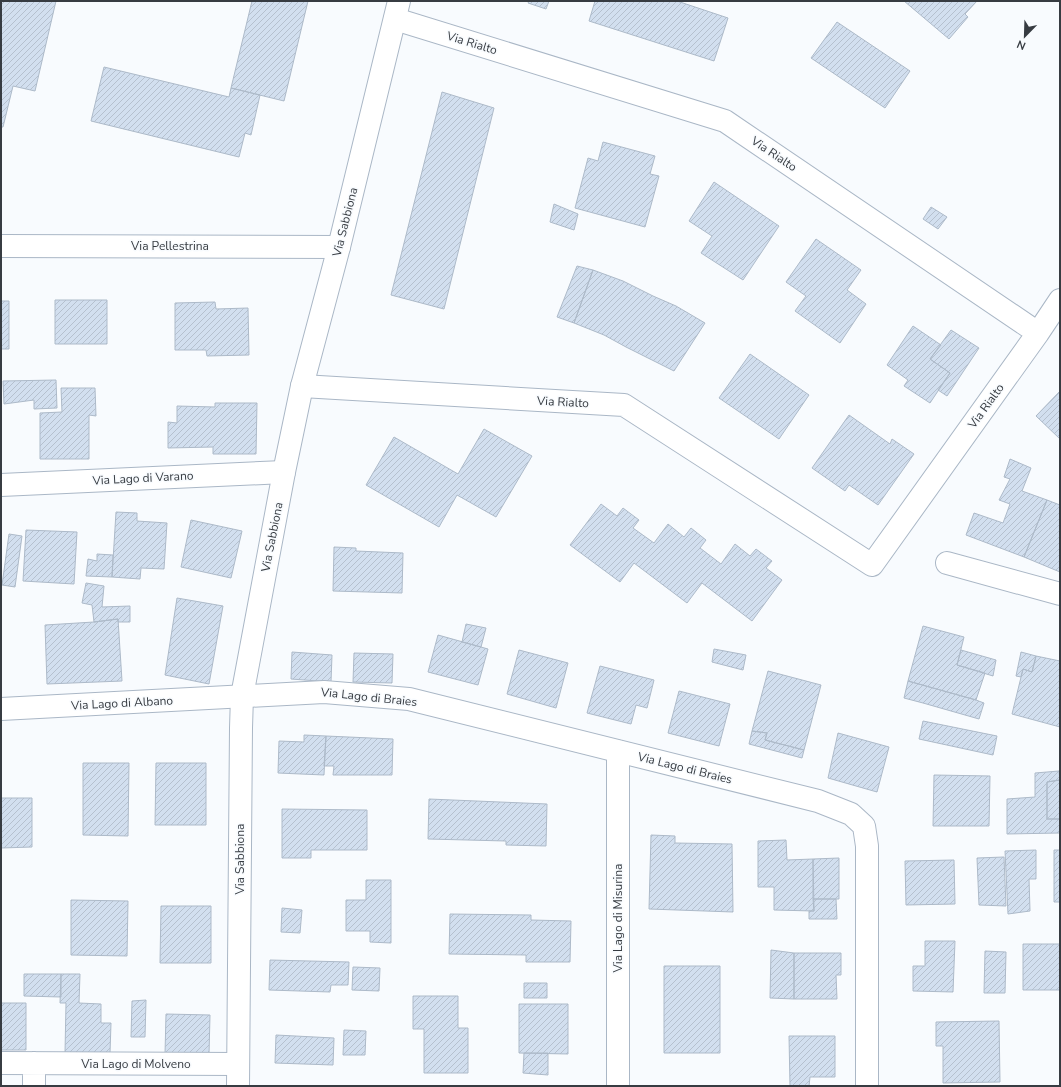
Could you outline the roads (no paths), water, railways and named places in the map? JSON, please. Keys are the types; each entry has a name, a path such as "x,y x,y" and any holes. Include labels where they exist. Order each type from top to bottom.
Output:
{"street":[{"name":"Via Sabbiona","path":"238,1086 242,696 284,472 302,386 339,247 397,10"},
{"name":"Via Rialto","path":"302,386 624,405 872,565 1038,333 725,121 397,10"},
{"name":"Via Pellestrina","path":"1,246 339,247"},
{"path":"1038,333 1060,300"},
{"name":"Via Lago di Varano","path":"1,485 284,472"},
{"path":"948,564 1060,594"},
{"name":"Via Lago di Braies","path":"242,696 324,692 409,699 818,801 852,814 864,826 867,846 867,1086"},
{"name":"Via Lago di Albano","path":"1,709 242,696"},
{"name":"Via Lago di Misurina","path":"618,751 618,1086"},
{"name":"Via Lago di Molveno","path":"1,1063 238,1064"},
{"path":"34,1063 34,1086"}]}
